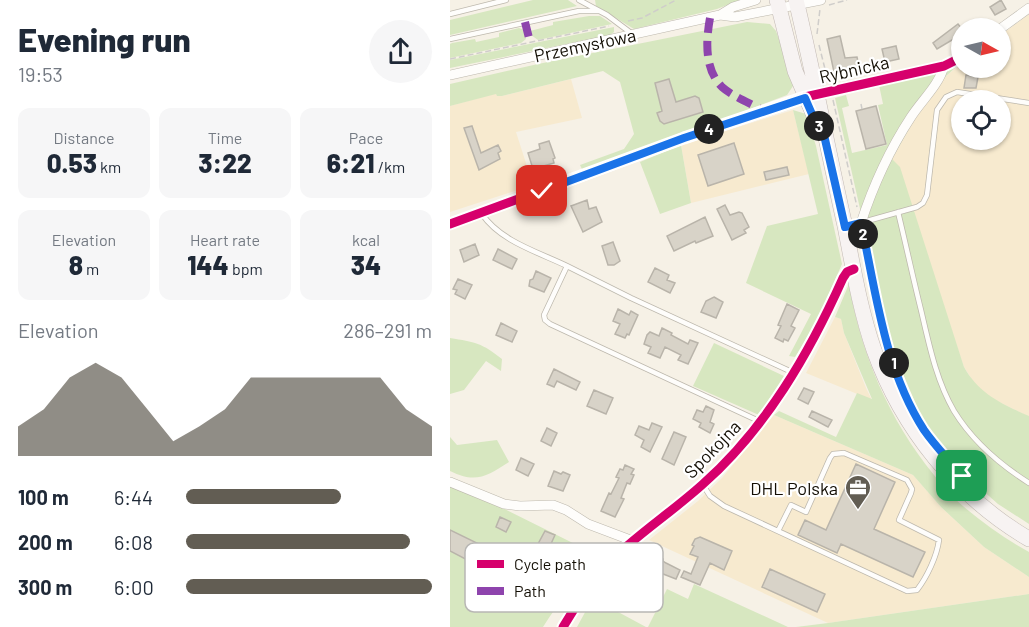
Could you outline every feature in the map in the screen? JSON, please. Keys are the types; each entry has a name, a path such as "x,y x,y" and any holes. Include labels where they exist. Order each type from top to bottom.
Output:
{"main road":[{"path":"796,3 818,94 824,135 854,269 874,349 887,382 908,421 930,453 986,509 1029,539"},
{"path":"778,5 795,71 818,94"}],"street":[{"name":"Przemysłowa","path":"450,75 720,15 733,7 756,0"},
{"name":"Przemysłowa","path":"720,15 735,17 778,5 796,3 823,4"},
{"path":"1011,21 1029,8"},
{"name":"Rybnicka","path":"450,224 684,138 818,94 951,62"},
{"path":"861,223 896,141 942,73 944,66"},
{"name":"Spokojna","path":"631,543 703,485 725,464 761,422 794,373 843,278 847,272 854,269"},
{"path":"450,482 504,504 553,505 566,510 588,524 633,541"},
{"name":"Spokojna","path":"563,627 572,612"}],"lane":[{"path":"450,14 506,0"},
{"path":"579,0 598,10 633,35"},
{"path":"450,39 551,16 598,10"},
{"path":"845,227 924,203 938,110 946,97 957,92 1029,103"},
{"path":"898,212 927,336 944,390 966,428 985,450 1004,467 1029,483"},
{"path":"482,213 500,233 631,298 794,373"},
{"path":"567,266 544,315 545,320 563,331 612,351 761,422"},
{"path":"703,485 714,500 778,531 912,591 917,590 922,583 939,540 900,520 912,489 907,480 844,453 833,454 830,458 806,512 791,505 778,531"}],"path":[{"path":"450,59 642,18 676,0"},
{"path":"823,4 847,0"},
{"path":"823,4 857,0"},
{"path":"823,4 818,39 818,94 861,223 880,318 901,380"},
{"path":"861,104 862,110"}],"shaded area":[{"path":"1029,14 1029,417 987,396 974,383 964,367 892,159 918,113 951,72 951,78 1011,78 1011,28"},
{"path":"571,79 582,118 516,132 533,185 450,212 450,106 496,93 497,96 502,96"},
{"path":"793,110 809,174 691,203 681,145"},
{"path":"835,317 841,319 844,333 872,400 806,373"},
{"name":"DHL Polska","path":"774,415 913,475 941,507 984,547 1029,577 1029,594 828,623 663,546 663,543 649,540 698,501 722,478"}],"green space":[{"path":"533,0 568,0 577,6 450,35 450,20"},
{"path":"595,0 740,0 717,9 634,29 596,6"},
{"path":"600,16 612,24 538,40 531,35 530,31 553,25 553,22"},
{"path":"747,22 770,24 776,31 794,82 787,95 586,171 583,171 580,165 624,149 634,134 620,82 603,71 502,96 496,94 450,106 450,84"},
{"path":"614,27 614,32 610,35 450,68 450,60"},
{"path":"519,28 524,30 526,39 521,43 450,58 450,44 452,43 475,39 476,42 499,37 499,33"},
{"path":"951,66 951,72 918,113 892,159 900,167 964,367 984,391 1029,416 1029,524 998,504 964,474 924,423 891,346 835,98 846,95 849,106 842,108 852,153 887,145 878,105 883,104 879,85"},
{"path":"793,110 806,114 816,146 842,264 816,323 795,357 789,356 811,314 746,283 767,226 818,214"},
{"path":"681,145 691,203 660,214 640,162"},
{"path":"849,284 869,361 903,432 952,496 972,514 1029,552 1029,577 984,547 941,507 913,475 774,415 779,411 836,437 857,393 872,399 844,333 841,319 835,317"},
{"path":"450,338 483,346 502,359 501,371 486,361 464,390 450,394"},
{"path":"714,343 784,376 759,415 693,386"},
{"path":"450,437 457,445 497,440 509,462 481,477 459,475 450,471"},
{"path":"450,482 573,543 465,543 465,612 553,612 543,627 450,627"},
{"path":"694,584 788,627 648,627 656,612 663,612 663,597 667,589 688,599"},
{"path":"1029,594 1029,627 796,627 828,623"},
{"path":"585,612 618,612 646,627 577,627"}],"building":[{"path":"1001,0 1006,9 995,15 990,7"},
{"path":"951,29 951,41 937,49 933,43"},
{"path":"840,36 845,58 857,57 859,66 839,73 834,72 827,39"},
{"path":"896,46 899,59 885,62 882,49"},
{"path":"966,78 978,78 976,88 964,88"},
{"path":"669,79 676,102 695,96 699,98 703,112 664,124 660,121 657,113 662,111 655,83"},
{"path":"876,106 886,144 866,149 856,111"},
{"path":"472,126 481,153 498,145 501,151 498,153 500,159 479,170 464,128"},
{"path":"549,141 555,158 554,163 533,169 528,153 540,149 539,144"},
{"path":"734,143 744,174 708,186 698,155"},
{"path":"787,167 789,175 766,180 764,172"},
{"path":"587,200 589,209 596,207 602,222 583,232 571,206"},
{"path":"725,205 730,215 742,213 749,227 744,230 746,233 732,240 717,209"},
{"path":"705,217 713,236 674,251 667,236"},
{"path":"613,242 620,261 614,265 608,265 602,246"},
{"path":"475,244 479,255 464,262 460,250"},
{"path":"498,249 517,259 512,269 493,260"},
{"path":"655,268 669,275 667,280 675,283 670,293 648,282"},
{"path":"536,271 551,278 544,292 529,286"},
{"path":"458,279 472,285 465,299 455,294 457,290 453,289"},
{"path":"714,297 723,302 716,318 701,312 706,301"},
{"path":"787,304 799,310 791,326 795,328 788,341 784,339 783,342 775,338"},
{"path":"618,309 629,315 631,311 638,315 629,335 627,334 625,338 615,334 620,324 613,321"},
{"path":"501,323 517,331 512,342 496,335"},
{"path":"662,328 688,344 690,340 698,343 688,364 678,360 681,355 665,347 660,358 648,353 651,347 644,344 647,335 650,332 659,336"},
{"path":"554,369 580,382 576,390 557,381 554,387 547,384"},
{"path":"804,388 814,392 808,404 798,399"},
{"path":"594,390 613,398 606,414 587,406"},
{"path":"706,406 714,410 710,422 714,424 710,433 699,427 701,423 693,419 697,410 703,412"},
{"path":"812,411 832,420 828,427 809,417"},
{"path":"652,423 662,427 650,452 641,447 644,440 635,435 639,426 649,430"},
{"path":"547,428 557,433 551,446 541,441"},
{"path":"674,432 686,437 674,465 662,459"},
{"path":"521,458 534,464 528,476 516,470"},
{"path":"856,464 895,482 874,529 925,552 913,577 841,544 837,553 798,535 805,520 826,530"},
{"path":"625,465 634,469 631,474 634,475 630,484 627,483 621,498 624,499 615,517 601,511 619,478 616,477 620,469 623,470"},
{"path":"554,471 570,475 563,491 548,486"},
{"path":"500,517 511,522 506,532 496,527"},
{"path":"450,530 477,543 465,543 465,559 450,551"},
{"path":"545,531 555,535 551,543 539,543"},
{"path":"700,537 732,551 724,570 710,563 700,585 681,577 684,571 691,574 698,557 690,554 694,546 692,545 695,539"},
{"path":"663,561 680,570 676,579 663,574"},
{"path":"770,569 825,594 817,612 762,587"}],"marked path":[{"path":"710,18 708,54 716,80 731,94 764,111"},
{"path":"525,22 530,42"}],"cycle path":[{"path":"450,224 684,138 805,97 951,62"},
{"path":"630,543 703,484 747,439 800,362 843,278 847,272 854,269"},
{"path":"563,627 572,612"}],"place":[{"name":"DHL Polska","path":"858,511"}],"route":[{"path":"542,191 684,138 805,98 824,135 845,227 861,223 880,318 892,359 912,408 925,430 962,476"}]}
